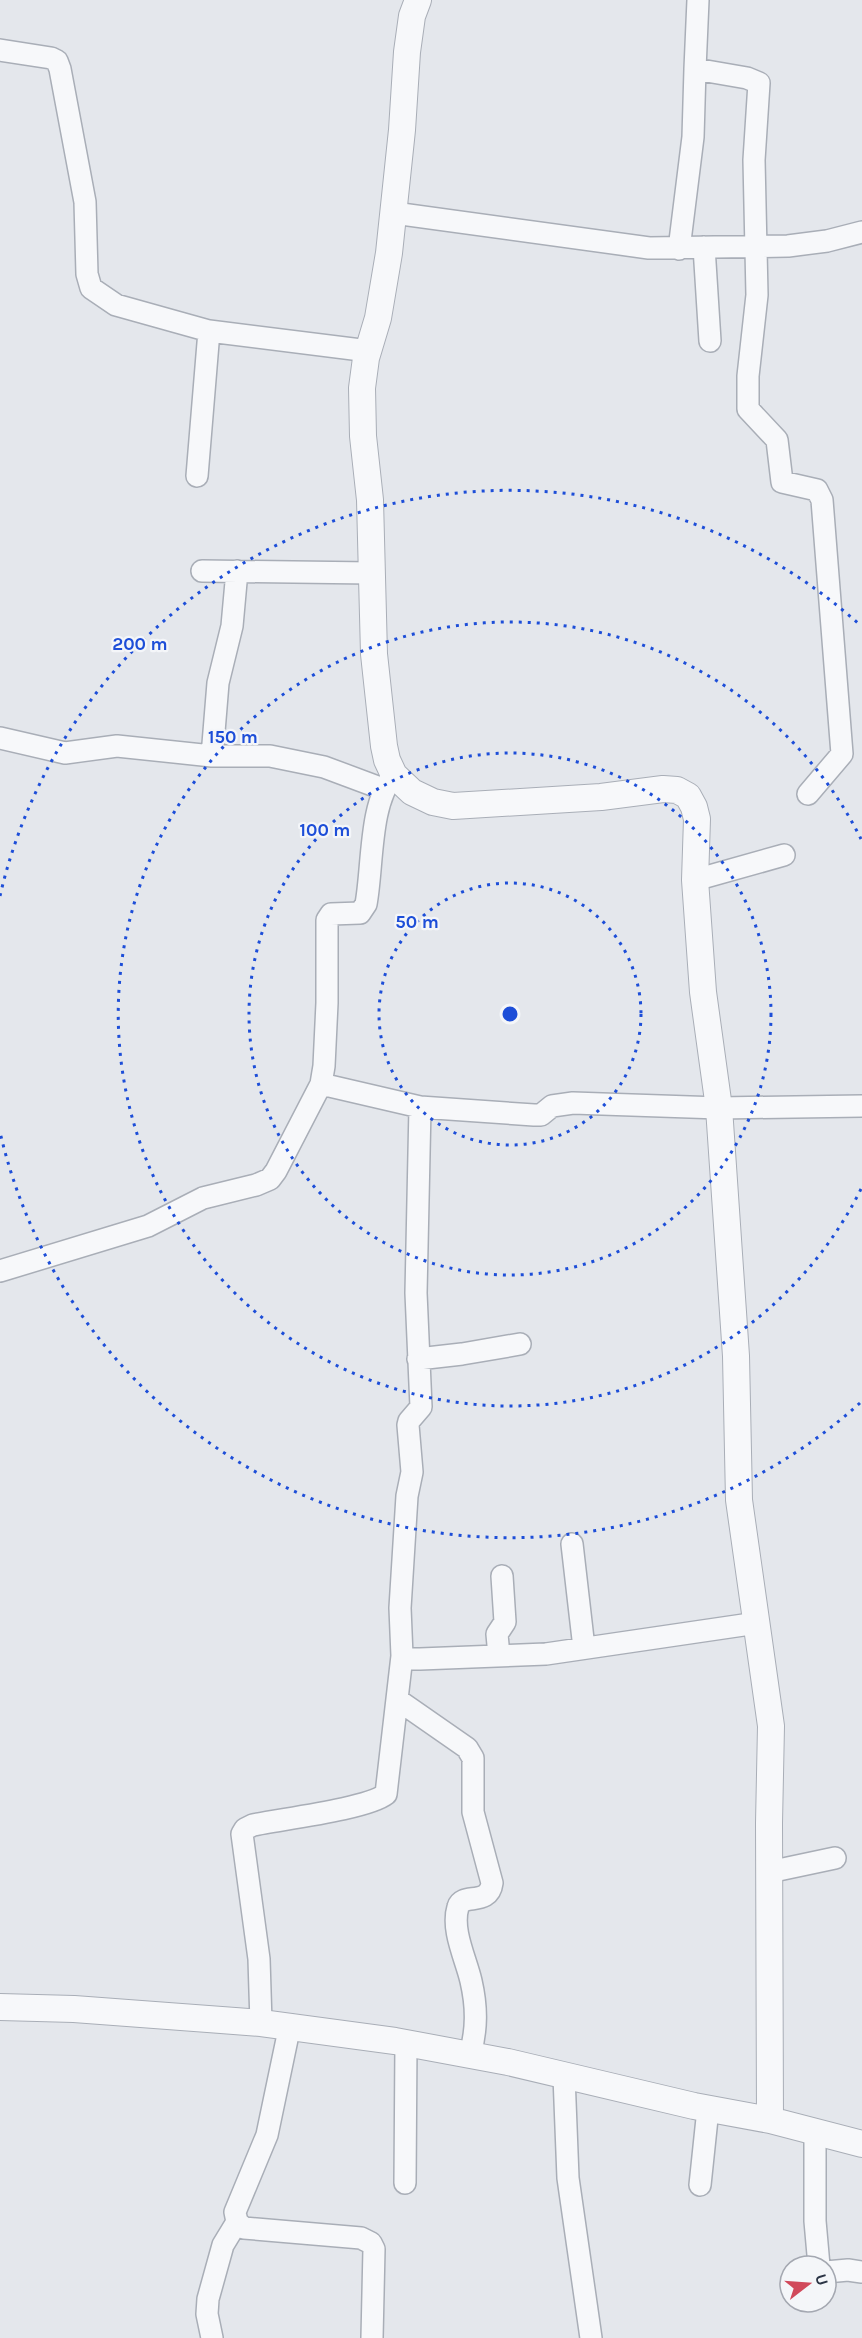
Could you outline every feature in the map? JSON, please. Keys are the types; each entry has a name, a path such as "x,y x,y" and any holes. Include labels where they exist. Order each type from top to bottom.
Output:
{"street":[{"path":"0,1271 148,1226 203,1198 256,1185 270,1179 289,1150 321,1084 327,1003 327,920 332,914 360,913 366,904 377,812 389,782 374,654 370,500 363,436 362,388 378,318 394,213 407,52 412,16 418,0"},
{"path":"680,249 693,137 698,0"},
{"path":"0,50 51,58 57,62 60,69 85,202 87,274 91,288 116,305 209,331 369,351"},
{"path":"695,69 747,78 759,83 754,160 757,295 748,376 748,409 777,440 782,482 817,490 822,500 852,754 808,794"},
{"path":"394,213 649,248 755,247 827,240 862,232"},
{"path":"704,247 710,341"},
{"path":"197,476 209,331"},
{"path":"202,571 372,573"},
{"path":"212,756 218,683 234,619 237,571"},
{"path":"0,738 65,753 117,746 212,756 270,756 298,760 389,782 433,802 453,806 677,790 688,796 697,819 695,880 703,992 719,1108 736,1356 739,1500 771,1726 770,2120"},
{"path":"695,880 784,855"},
{"path":"321,1084 420,1107 541,1115 548,1108 558,1104 643,1104 719,1108 862,1106"},
{"path":"261,2023 259,1959 242,1834 245,1828 342,1809 380,1799 386,1794 402,1656 400,1608 407,1496 412,1472 408,1425 422,1407 416,1293 420,1107"},
{"path":"418,1359 520,1344"},
{"path":"572,1544 584,1648"},
{"path":"499,1656 497,1634 505,1622 502,1576"},
{"path":"402,1656 420,1659 546,1654 757,1623"},
{"path":"398,1700 467,1748 473,1758 474,1812 492,1883 490,1892 486,1896 462,1902 458,1907 458,1930 476,2008 477,2030 470,2055"},
{"path":"769,1872 835,1858"},
{"path":"0,2007 74,2008 290,2025 406,2043 470,2055 708,2109 770,2120 862,2144"},
{"path":"290,2025 267,2135 238,2201 235,2212 237,2222 244,2228 367,2239 374,2249 372,2338"},
{"path":"405,2183 406,2043"},
{"path":"564,2076 568,2178 591,2338"},
{"path":"700,2185 708,2109"},
{"path":"815,2133 815,2221 818,2254"},
{"path":"212,2338 207,2314 208,2299 223,2245 237,2222"},
{"path":"838,2271 862,2272"}]}
